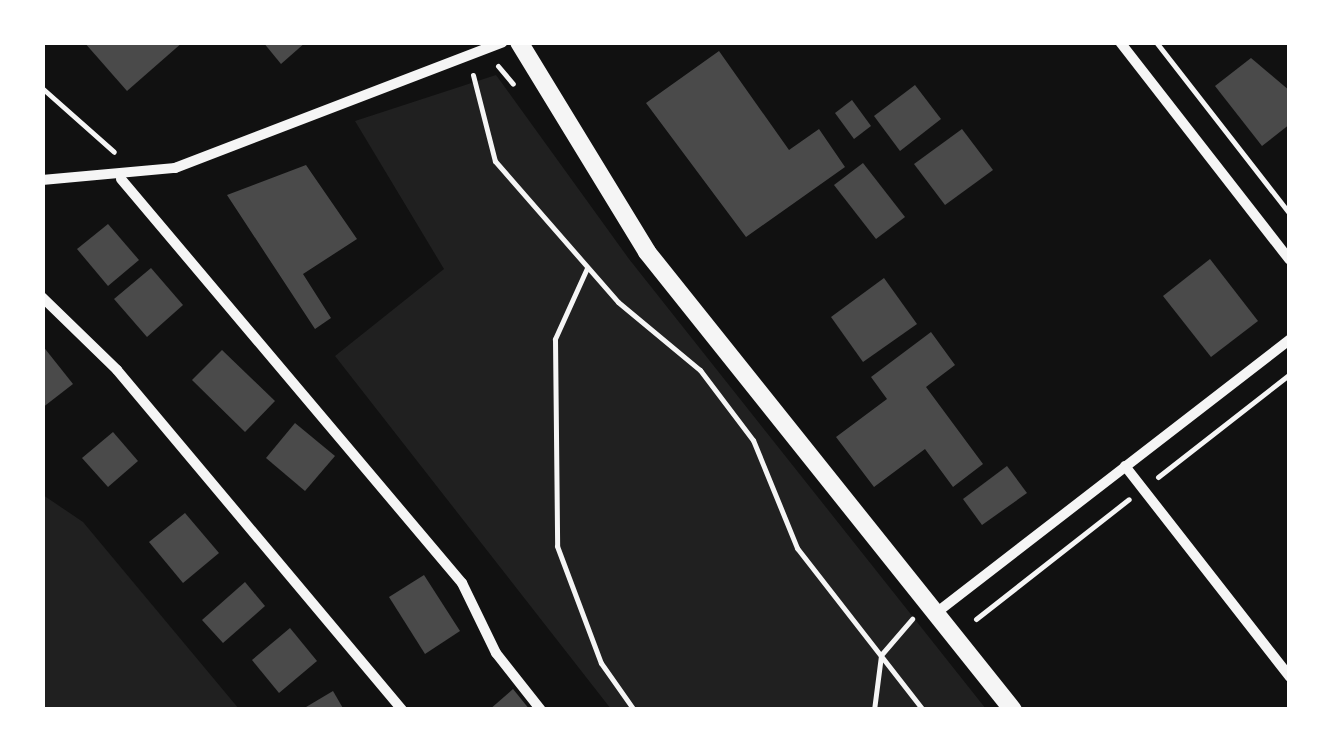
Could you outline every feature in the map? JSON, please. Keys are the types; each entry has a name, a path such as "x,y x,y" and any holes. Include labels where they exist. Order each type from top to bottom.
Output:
{"street":[{"path":"45,177 121,179 469,61 503,42"},
{"path":"519,42 647,252 1012,710"},
{"path":"1120,42 1290,260"},
{"path":"121,179 462,583 496,653 541,710"},
{"path":"42,297 117,370 402,710"},
{"path":"933,608 1290,339"},
{"path":"1126,466 1290,677"}],"path":[{"path":"1156,42 1290,214"},
{"path":"488,51 520,91"},
{"path":"469,61 496,161 587,268 700,370 753,440 798,548 924,710"},
{"path":"42,88 92,139 130,156"},
{"path":"587,268 555,339 557,546 601,663 634,710"},
{"path":"874,710 881,655 933,608"}],"shaded area":[{"path":"496,75 629,259 986,709 611,709 335,356 444,269 355,121"},
{"path":"43,495 83,522 239,709 43,709"}],"building":[{"path":"84,42 183,42 127,91"},
{"path":"263,42 306,42 281,64"},
{"path":"719,51 789,150 819,129 845,167 746,237 646,103"},
{"path":"1251,58 1290,91 1290,124 1262,146 1215,86"},
{"path":"915,85 941,119 900,151 874,116"},
{"path":"852,100 871,126 854,139 835,113"},
{"path":"962,129 993,170 945,205 914,164"},
{"path":"863,163 905,217 876,239 834,185"},
{"path":"306,165 357,239 303,274 331,318 315,329 227,195"},
{"path":"108,224 139,260 108,286 77,249"},
{"path":"1210,259 1258,321 1211,357 1163,296"},
{"path":"151,268 183,305 147,337 114,299"},
{"path":"884,278 917,324 863,362 831,317"},
{"path":"931,332 955,365 926,387 983,464 953,487 925,449 874,487 836,437 887,399 871,377"},
{"path":"42,345 73,384 42,408"},
{"path":"222,350 275,401 245,432 192,380"},
{"path":"295,423 335,456 305,491 266,458"},
{"path":"113,432 138,461 108,487 82,458"},
{"path":"1007,466 1027,493 982,525 963,499"},
{"path":"185,513 219,553 183,583 149,542"},
{"path":"424,575 460,631 425,654 389,597"},
{"path":"245,582 265,606 223,643 202,620"},
{"path":"290,628 317,661 279,693 252,660"},
{"path":"513,689 530,710 489,710"},
{"path":"333,691 344,710 301,710"}]}
